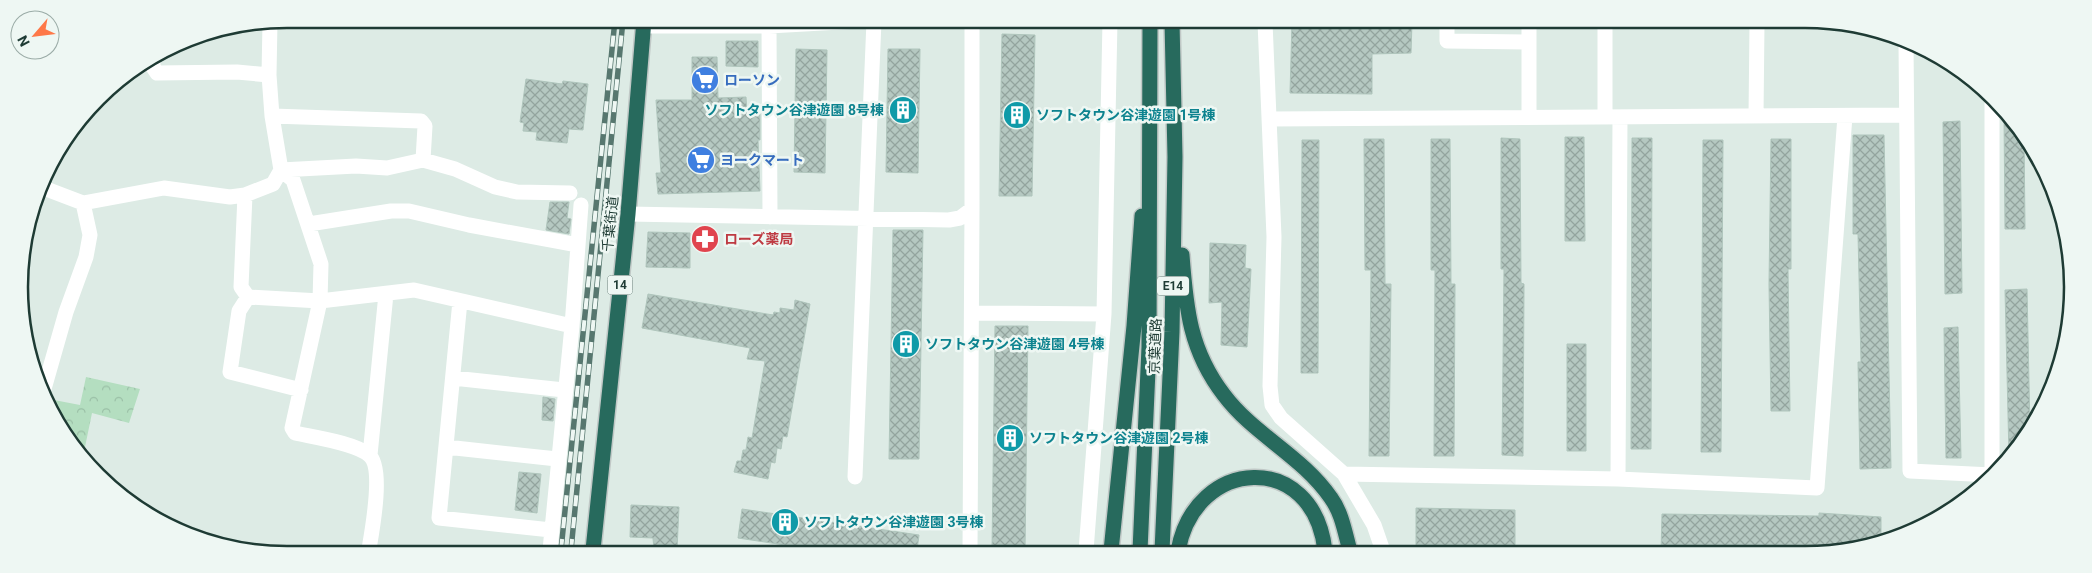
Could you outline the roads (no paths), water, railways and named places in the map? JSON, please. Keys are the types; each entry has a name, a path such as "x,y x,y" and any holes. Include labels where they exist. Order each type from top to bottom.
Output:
{"highway":[{"name":"千葉街道","path":"593,546 628,214 643,28"},
{"name":"京葉道路","path":"1140,546 1149,347 1150,28"},
{"name":"京葉道路","path":"1162,546 1168,438 1175,157 1172,28"},
{"path":"1112,546 1134,326 1151,114"},
{"path":"1175,157 1185,300 1188,323 1197,349 1224,396 1242,415 1315,477 1332,499 1343,522 1349,546"},
{"path":"1180,546 1185,526 1194,510 1206,497 1234,480 1251,476 1269,478 1299,495 1312,508 1318,522 1324,546"}],"street":[{"path":"46,189 83,203 164,188 230,196 245,195 273,184 281,170 272,116 269,75 270,28"},
{"path":"769,28 770,217"},
{"path":"855,477 874,28"},
{"path":"970,546 972,28"},
{"path":"1086,546 1104,314 1110,28"},
{"path":"1265,28 1274,237 1270,386 1272,405 1281,418 1344,474 1374,525 1381,546"},
{"path":"1447,28 1447,41 1529,42"},
{"path":"1529,28 1530,118"},
{"path":"1605,28 1613,117 1618,479"},
{"path":"1756,116 1758,28"},
{"path":"1906,47 1910,471 1984,475"},
{"path":"153,65 157,73 238,72 269,75"},
{"path":"1992,107 1992,466"},
{"path":"1269,119 1906,115"},
{"path":"272,116 421,121 425,126 423,160"},
{"path":"1344,474 1618,479 1817,488 1845,116"},
{"path":"281,170 356,166 388,168 423,160 455,169 495,187 517,192 570,192"},
{"path":"281,170 293,180 322,264 320,301 292,428 295,433 341,443 370,455"},
{"path":"245,195 241,287 248,297"},
{"path":"46,383 66,312 86,257 90,235 83,203"},
{"path":"550,546 557,459 572,326 581,205"},
{"path":"628,214 949,220 960,218 972,209"},
{"path":"309,224 391,211 409,211 469,225 578,245"},
{"path":"248,297 320,301 414,290 572,326"},
{"path":"369,546 376,480 375,464 370,455 386,294"},
{"path":"248,297 239,312 230,372 301,390"},
{"path":"460,301 439,518 551,530"},
{"path":"972,313 1104,314"},
{"path":"453,378 564,390"},
{"path":"446,447 557,459"}],"railway":[{"path":"561,546 614,28"},
{"path":"571,546 622,28"}],"place":[{"name":"ローソン","path":"705,80"},
{"name":"ソフトタウン谷津遊園 8号棟","path":"903,110"},
{"name":"ソフトタウン谷津遊園 1号棟","path":"1017,115"},
{"name":"ヨークマート","path":"701,160"},
{"name":"ローズ薬局","path":"705,239"},
{"name":"ソフトタウン谷津遊園 4号棟","path":"906,344"},
{"name":"ソフトタウン谷津遊園 2号棟","path":"1010,438"},
{"name":"ソフトタウン谷津遊園 3号棟","path":"785,522"}]}
